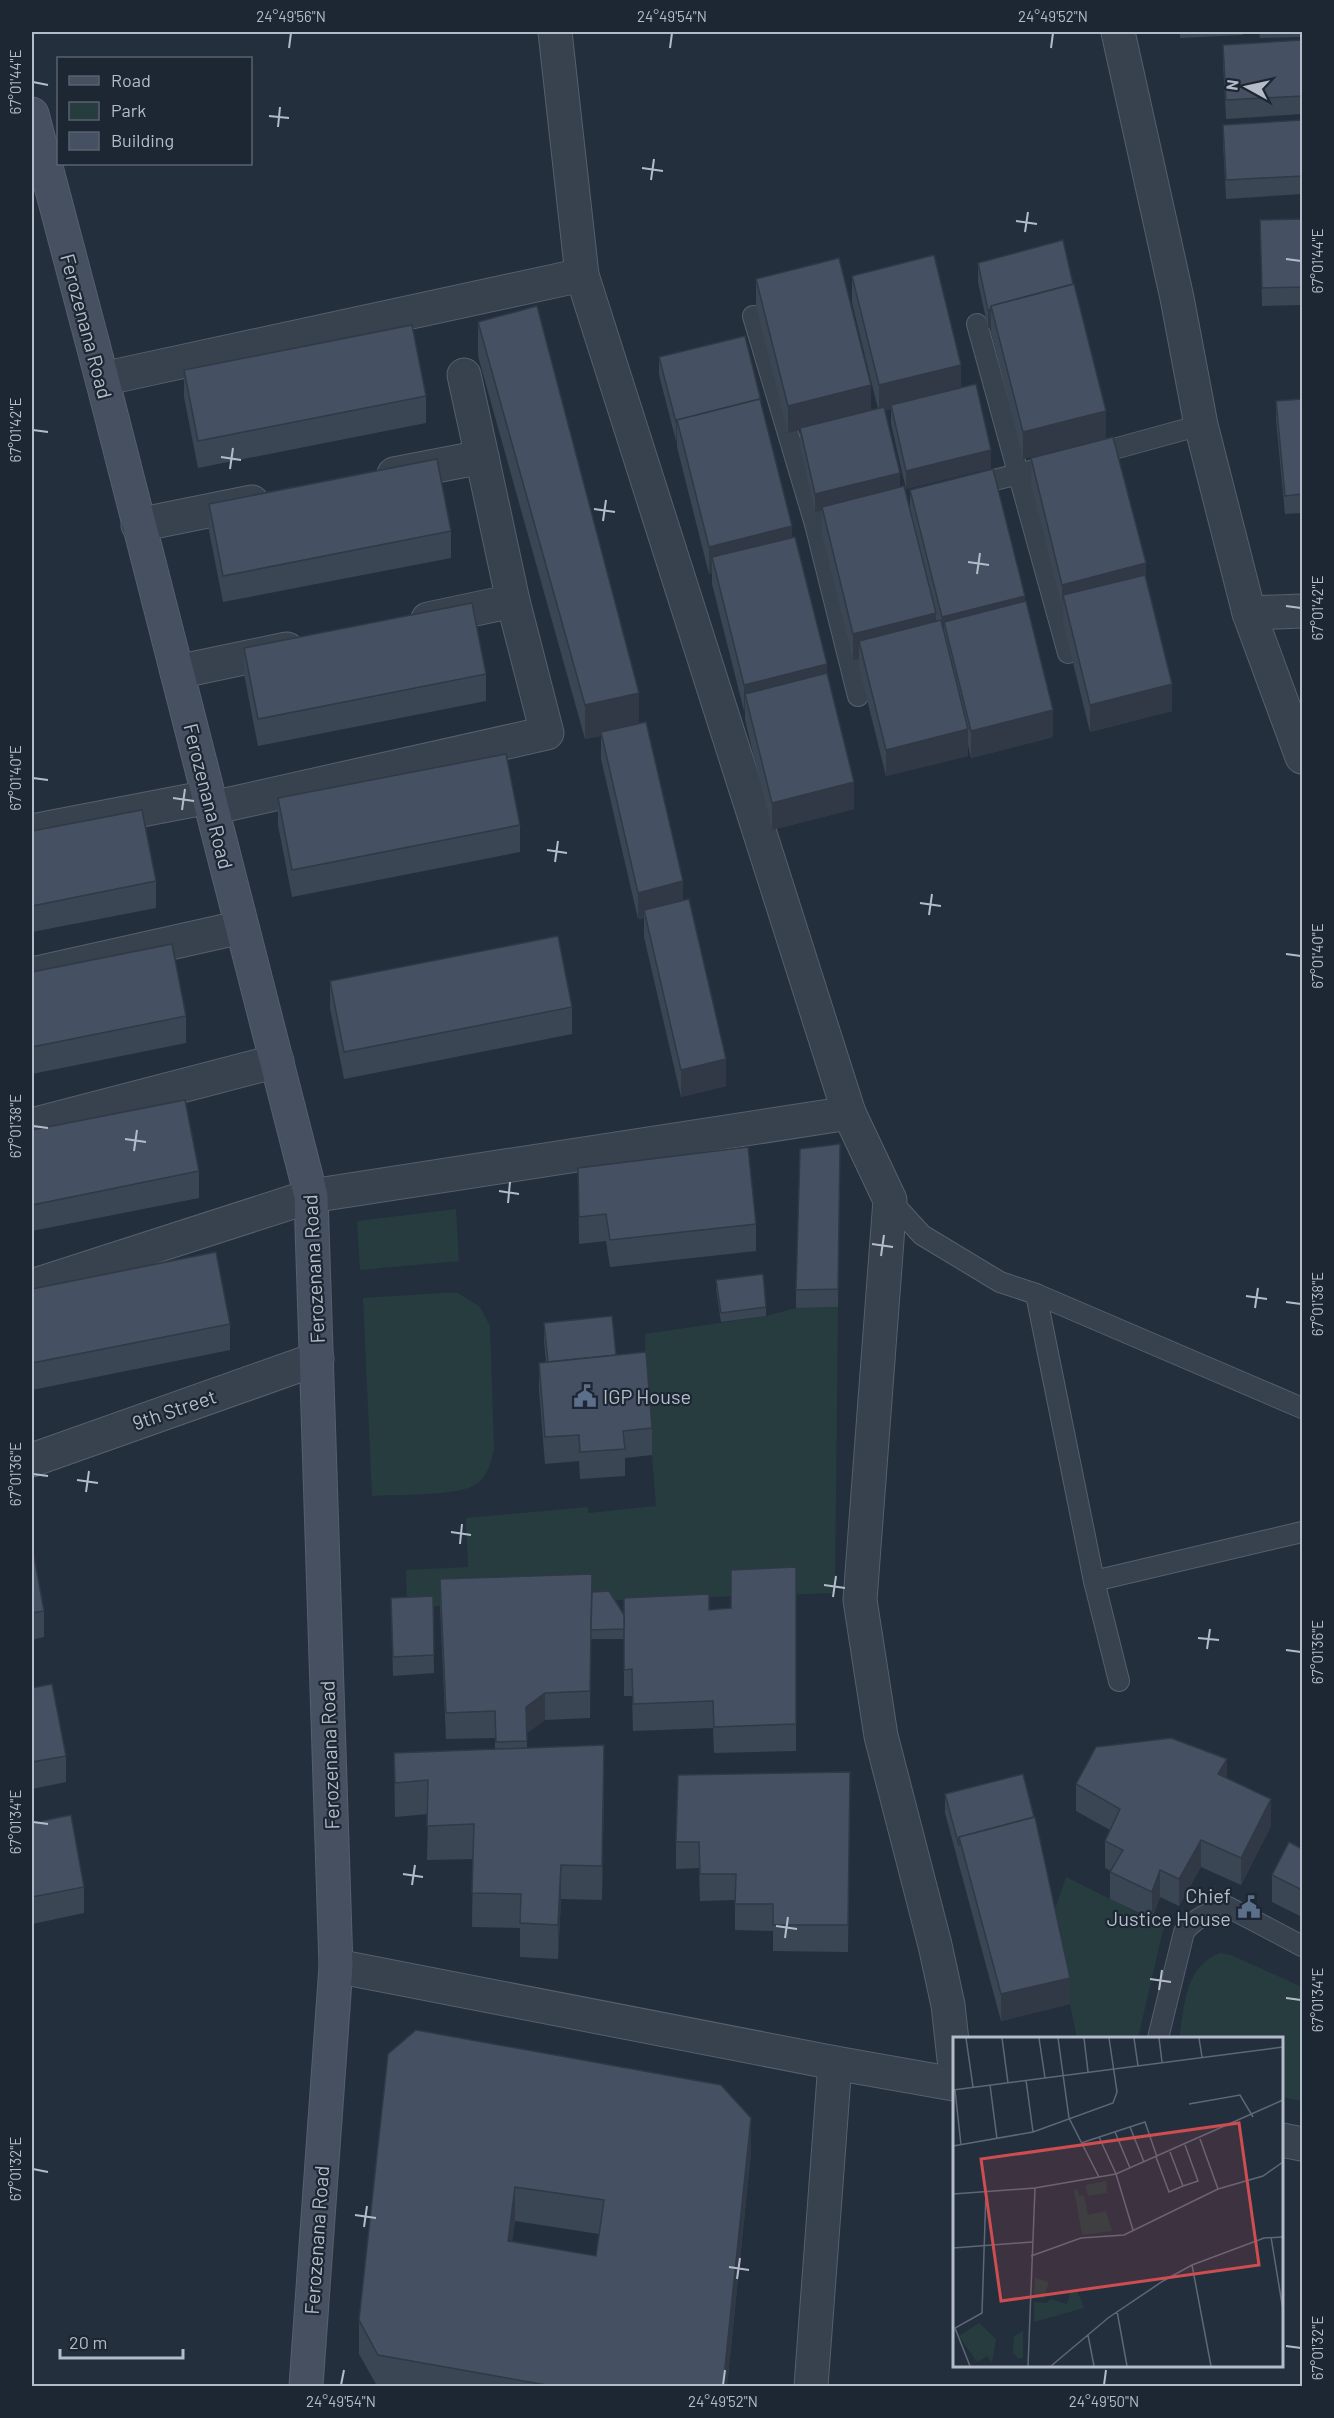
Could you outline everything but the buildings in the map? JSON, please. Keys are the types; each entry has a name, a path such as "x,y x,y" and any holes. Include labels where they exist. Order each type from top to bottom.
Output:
{"street":[{"path":"555,32 582,275 849,1113 890,1200 860,1600 881,1736 935,1945 948,2005 953,2050"},
{"path":"1118,32 1177,298 1201,425 1249,613 1302,757"},
{"name":"Ferozenana Road","path":"32,114 311,1196 336,1966 306,2386"},
{"path":"102,379 582,275"},
{"path":"32,831 211,803 547,733 513,601 464,375"},
{"path":"367,479 482,457"},
{"path":"138,525 276,498"},
{"path":"397,625 513,601"},
{"path":"1249,613 1302,611"},
{"path":"177,672 316,642"},
{"path":"32,974 242,927"},
{"path":"32,1125 277,1061"},
{"path":"32,1286 311,1196 849,1113"},
{"name":"9th Street","path":"32,1460 317,1359"},
{"path":"336,1966 953,2084"},
{"path":"811,2386 835,2063"},
{"path":"1283,2140 1302,2144"}],"lane":[{"path":"753,316 816,524 858,696"},
{"path":"977,324 1068,653"},
{"path":"950,491 1201,425"},
{"path":"816,524 872,510"},
{"path":"890,1200 922,1235 1000,1282 1036,1294 1302,1408"},
{"path":"1036,1294 1094,1581 1119,1681"},
{"path":"1094,1581 1302,1532"},
{"path":"1158,2037 1184,1932 1188,1926 1216,1909 1228,1907 1302,1946"}],"green space":[{"path":"456,1209 459,1261 360,1270 357,1221"},
{"path":"458,1293 480,1307 490,1326 494,1450 490,1464 478,1483 457,1491 372,1496 363,1298"},
{"path":"838,1307 835,1593 407,1607 406,1570 468,1567 466,1518 588,1507 588,1513 656,1506 646,1379 645,1334 766,1316 796,1308"},
{"path":"1066,1877 1164,1926 1138,2037 1077,2037 1052,1918"},
{"path":"1220,1953 1231,1955 1302,1987 1302,2101 1283,2097 1283,2037 1179,2037 1188,1989 1199,1968 1208,1959"}],"place":[{"name":"IGP House","path":"585,1396"},
{"name":"Chief Justice House","path":"1249,1907"}]}
